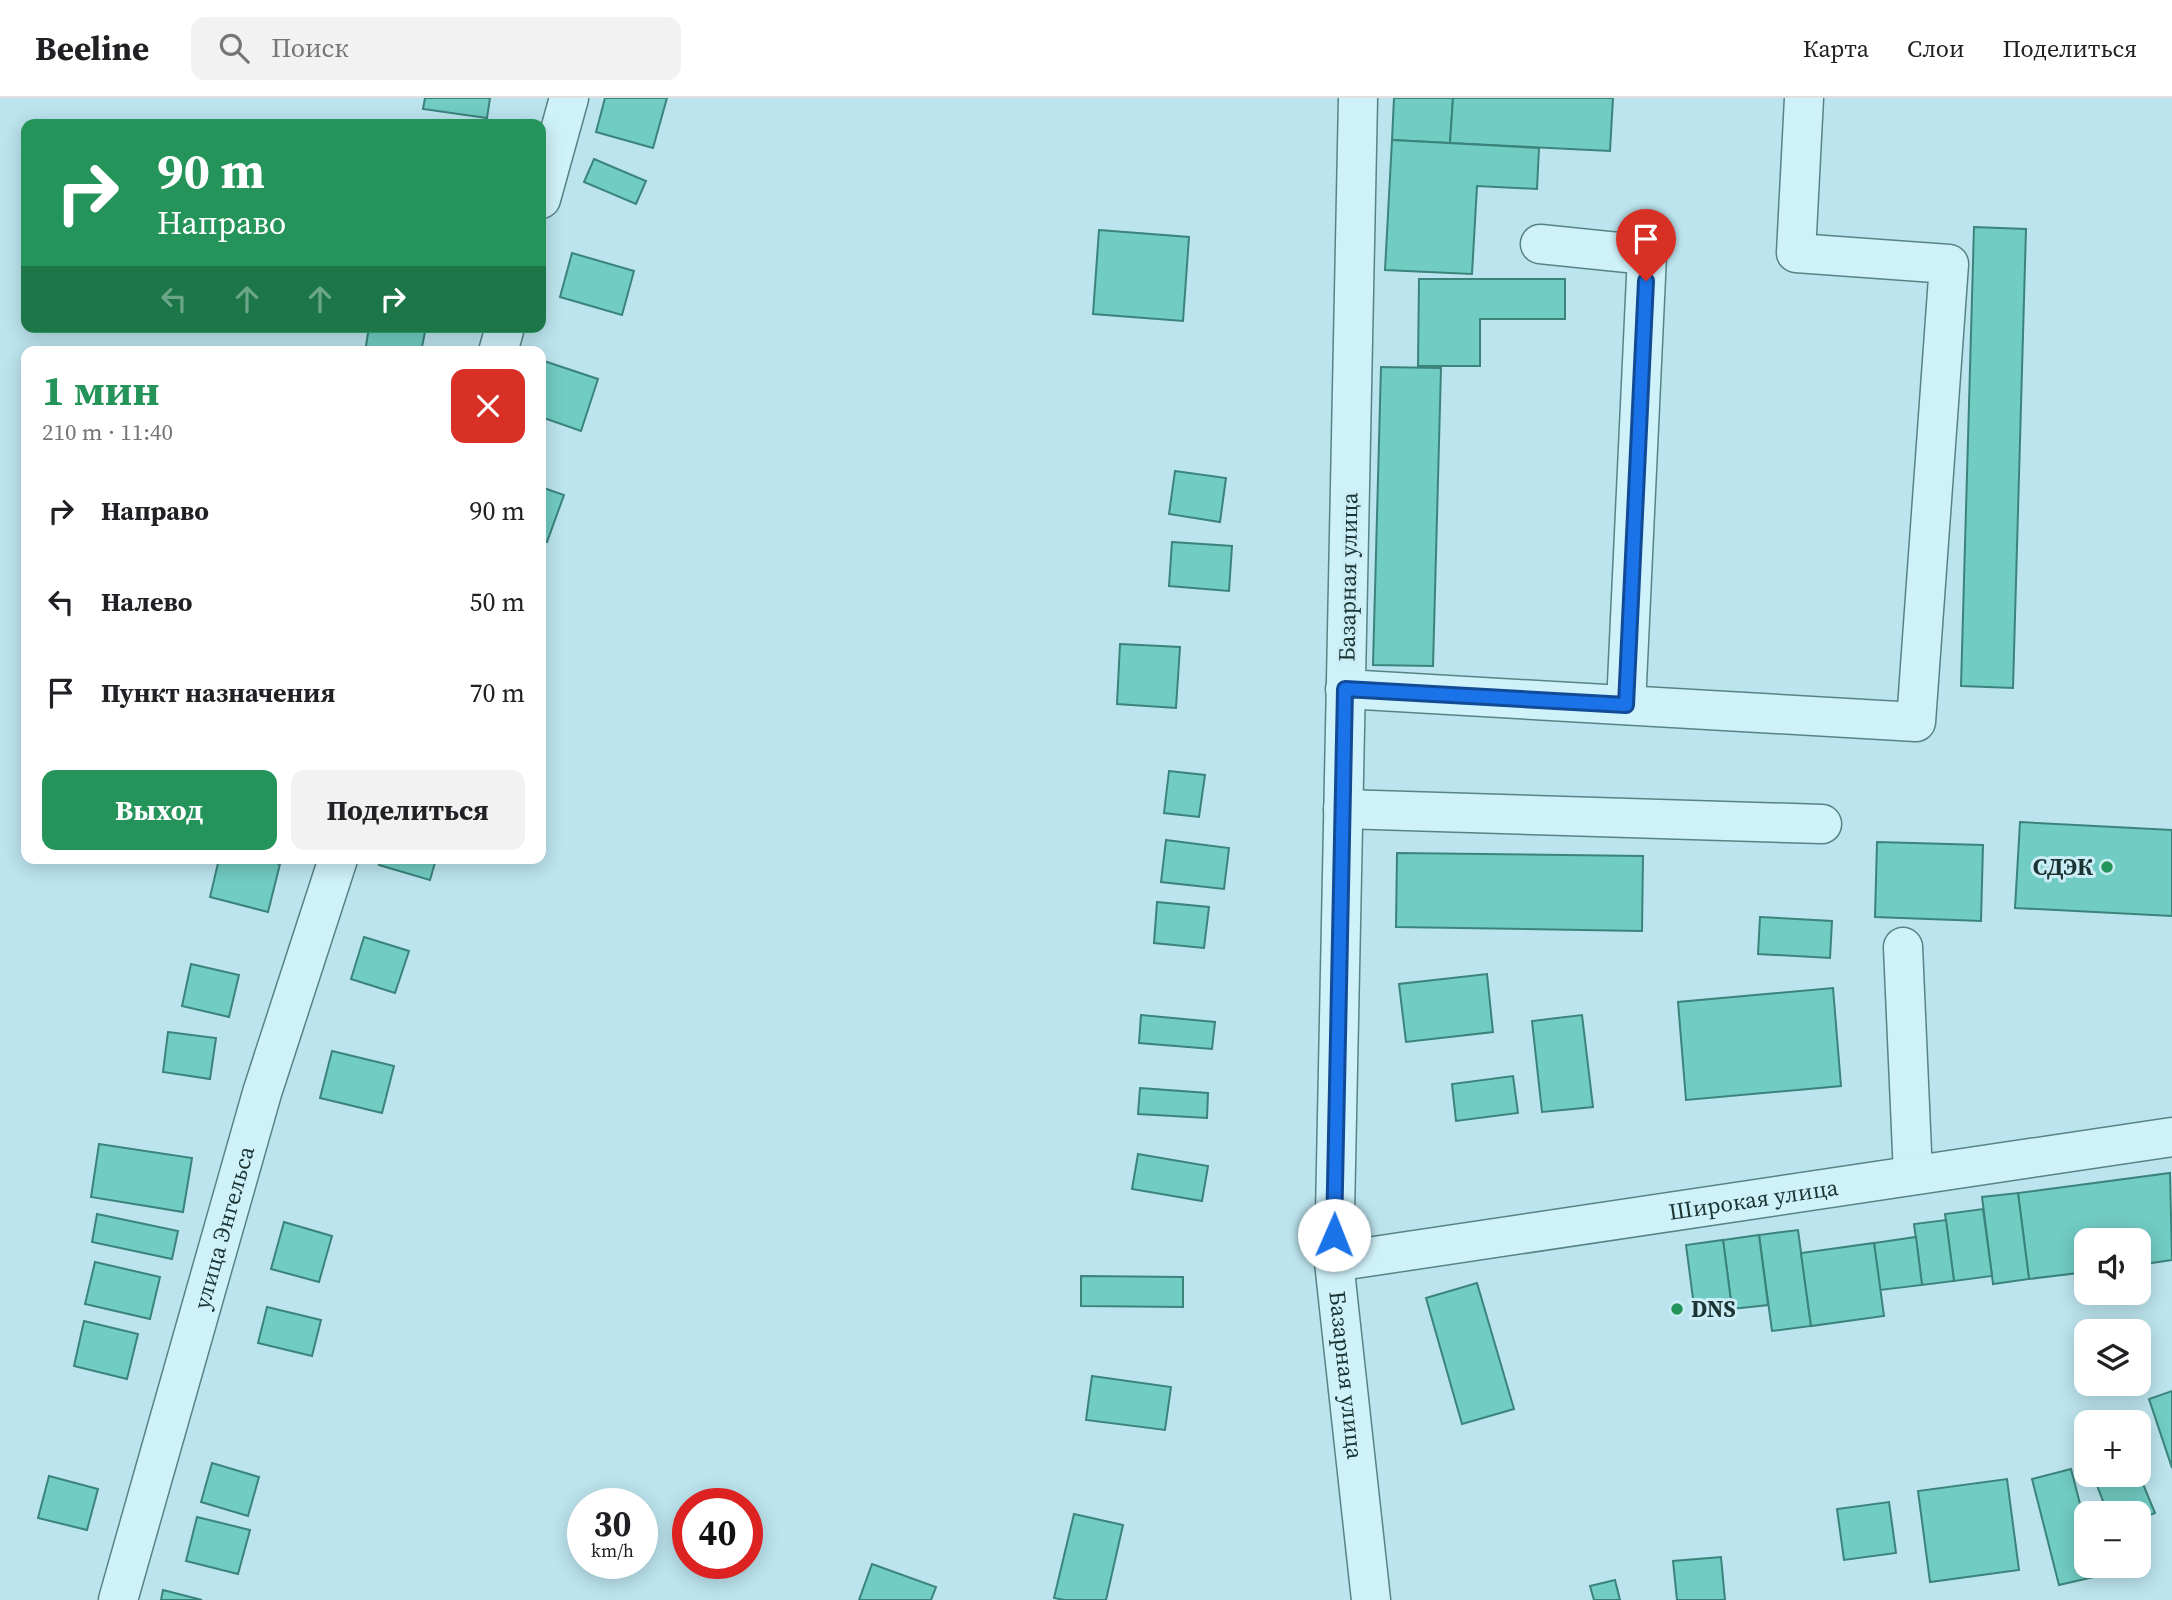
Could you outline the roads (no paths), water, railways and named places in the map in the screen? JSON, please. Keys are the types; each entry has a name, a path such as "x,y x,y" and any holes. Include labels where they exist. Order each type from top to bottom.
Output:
{"street":[{"path":"546,181 569,98"},
{"name":"Базарная улица","path":"1358,98 1334,1262 1371,1600"},
{"path":"1345,689 1916,722 1949,264 1796,253 1804,98"},
{"path":"1540,244 1647,255 1626,705"},
{"path":"1343,809 1822,824"},
{"name":"улица Энгельса","path":"118,1600 261,1093 336,864"},
{"path":"1903,947 1913,1175"},
{"name":"Широкая улица","path":"1334,1262 2172,1137"}],"place":[{"name":"СДЭК","path":"2107,867"},
{"name":"DNS","path":"1677,1309"}]}
